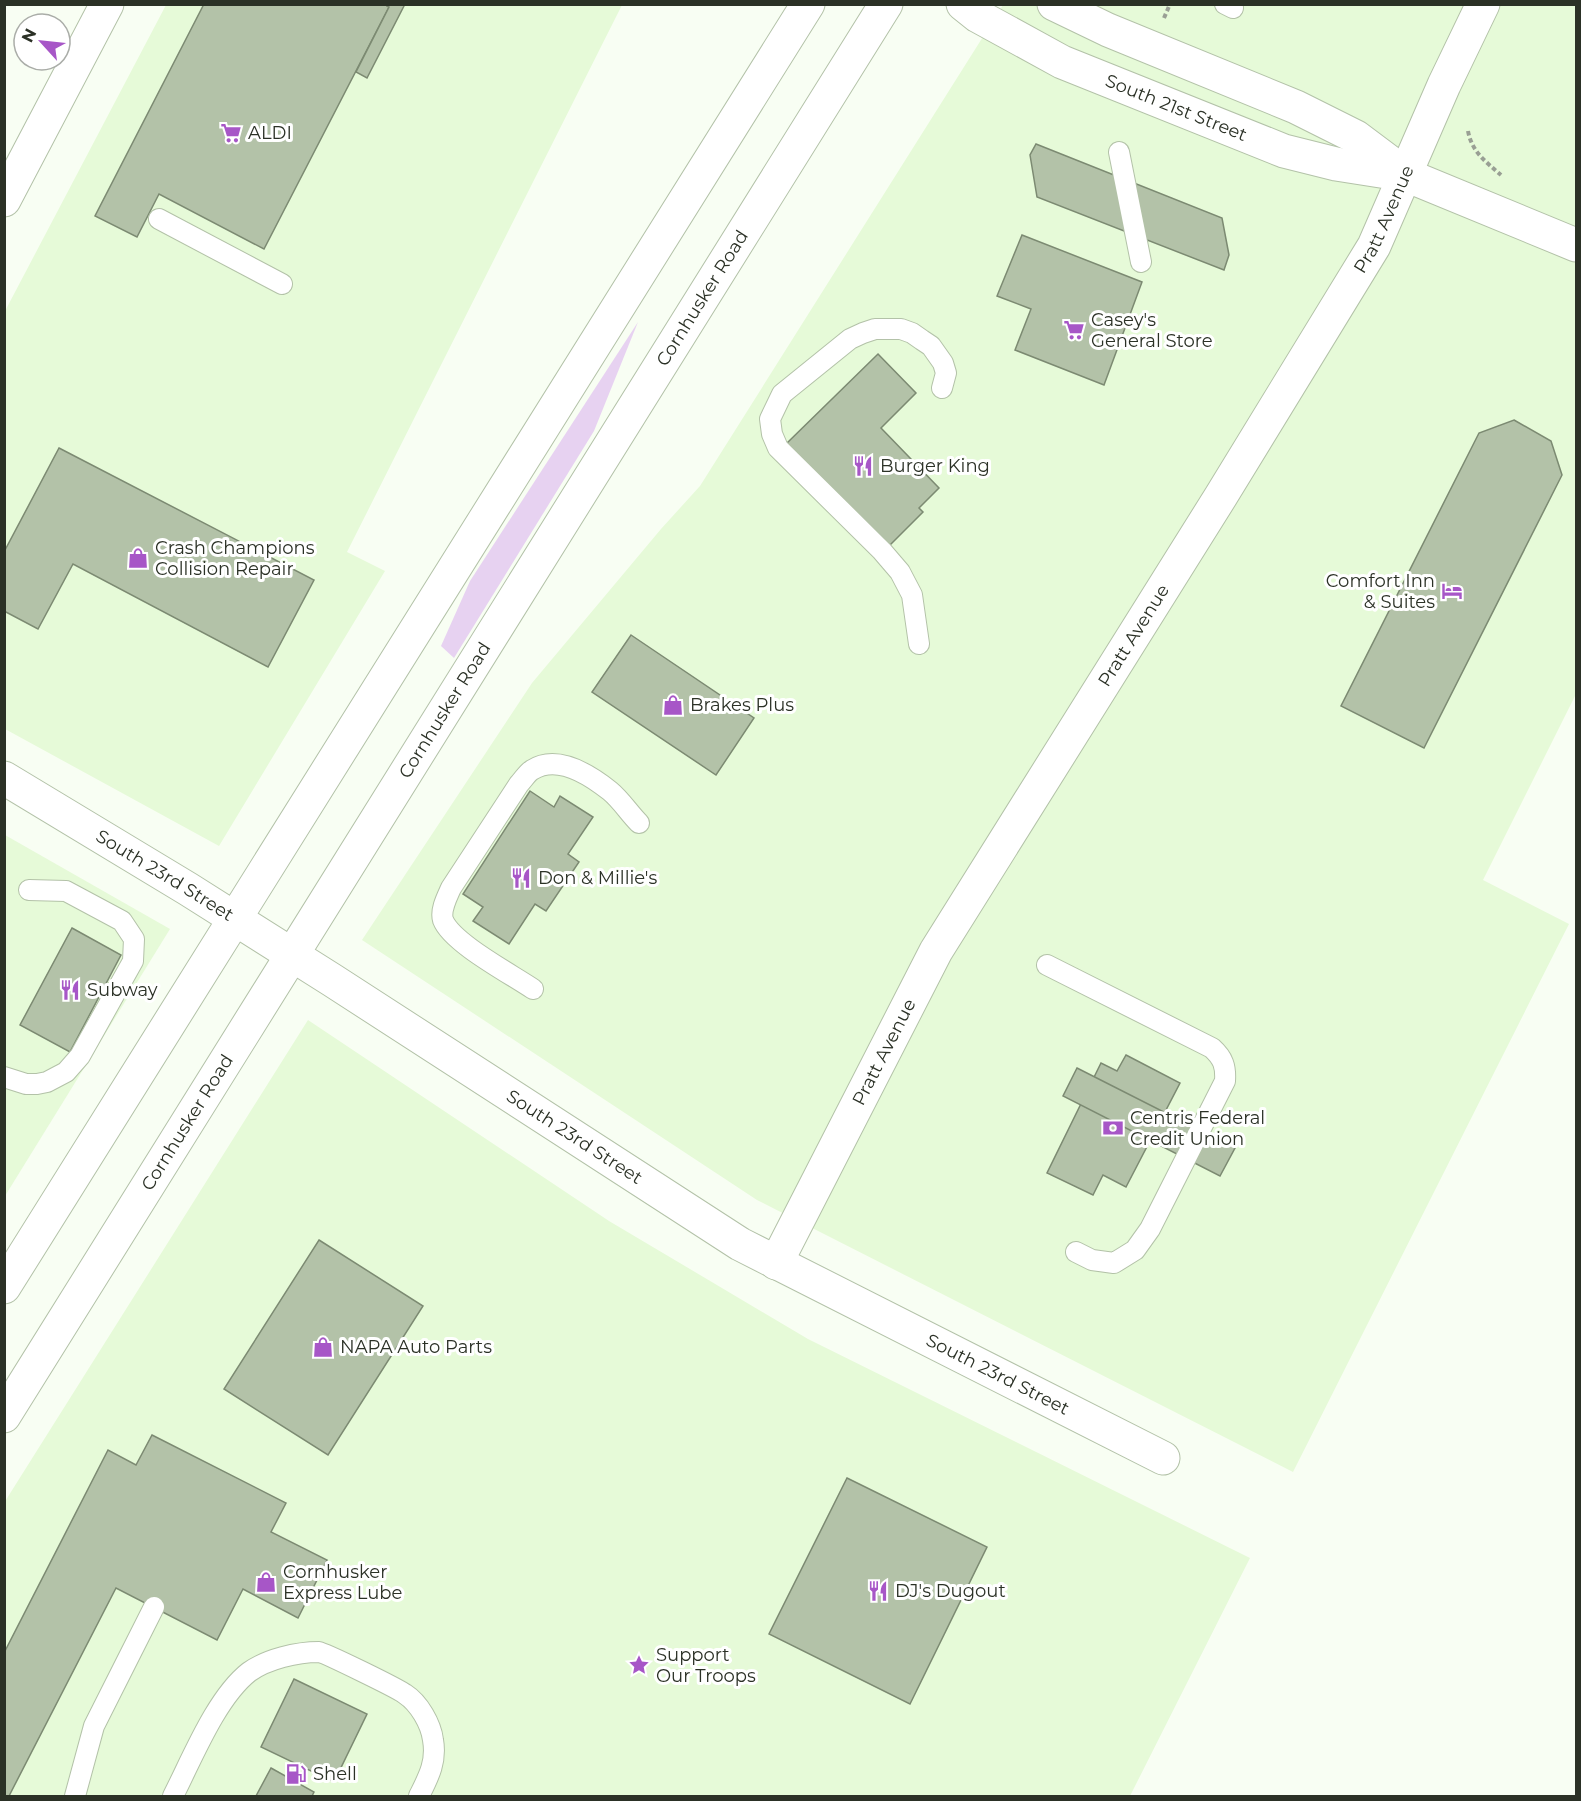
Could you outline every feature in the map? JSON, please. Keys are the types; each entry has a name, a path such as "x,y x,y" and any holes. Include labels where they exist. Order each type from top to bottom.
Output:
{"street":[{"path":"4,200 107,4"},
{"path":"4,1287 808,4"},
{"name":"Cornhusker Road","path":"4,1416 886,4"},
{"name":"South 21st Street","path":"963,4 978,16 1062,62 1284,151 1336,164 1406,175 1576,245"},
{"name":"South 21st Street","path":"1054,4 1108,30 1306,112 1356,137 1406,175"},
{"name":"Pratt Avenue","path":"776,1263 936,951 1221,496 1374,246 1444,85 1483,4"},
{"name":"South 23rd Street","path":"4,778 292,955 740,1244 1163,1458"}],"lane":[{"path":"1119,152 1141,262"},
{"path":"159,219 282,284"},
{"path":"919,644 912,595 900,572 882,551 778,448 772,434 770,419 782,394 850,339 875,329 901,329 912,333 931,346 943,363 946,373 942,388"},
{"path":"533,989 460,940 449,930 442,918 451,888 519,784 531,770 546,764 564,765 611,792 639,823"},
{"path":"4,1077 26,1084 37,1084 47,1082 66,1072 80,1056 133,961 132,935 122,921 66,891 29,890"},
{"path":"1047,965 1212,1048 1222,1057 1226,1070 1225,1081 1150,1229 1135,1250 1114,1263 1092,1260 1076,1252"},
{"path":"75,1797 94,1726 154,1607"},
{"path":"173,1797 207,1727 227,1696 249,1672 273,1660 321,1652 406,1695 424,1716 434,1740 433,1767 419,1797"}],"path":[{"path":"1163,21 1170,4"},
{"path":"1468,131 1470,144 1477,155"}],"shaded area":[{"path":"166,5 622,5 347,552 385,571 219,846 5,729 4,313"},
{"path":"1003,5 1576,5 1576,694 1483,880 1569,924 1293,1472 757,1200 362,940 532,683 700,486"},
{"path":"638,322 594,431 454,658 441,646 470,581"},
{"path":"5,835 170,929 5,1196"},
{"path":"308,1020 609,1221 808,1339 1250,1558 1130,1796 5,1796 4,1503"}],"building":[{"name":"ALDI","path":"204,4 384,4 389,7 264,249 159,194 137,237 95,216"},
{"path":"384,4 405,4 367,78 356,72 389,7"},
{"name":"Casey's General Store","path":"1036,144 1222,218 1229,255 1224,270 1037,197 1030,155"},
{"name":"Casey's General Store","path":"1022,235 1142,282 1104,385 1015,350 1031,309 997,296"},
{"name":"Burger King","path":"878,354 916,393 881,428 939,488 919,508 923,512 888,547 786,444"},
{"name":"Comfort Inn & Suites","path":"1514,420 1551,441 1562,475 1424,748 1341,706 1479,433"},
{"name":"Crash Champions Collision Repair","path":"59,448 314,580 268,667 73,564 38,629 4,611 4,552"},
{"name":"Brakes Plus","path":"631,635 754,718 716,775 592,692"},
{"name":"Don & Millie's","path":"530,791 554,807 560,796 593,817 568,854 579,862 546,911 535,904 509,944 473,921 483,907 463,894"},
{"name":"Subway","path":"72,928 121,955 70,1052 20,1025"},
{"name":"Centris Federal Credit Union","path":"1126,1055 1180,1083 1126,1187 1103,1175 1093,1195 1047,1173 1101,1063 1117,1071"},
{"path":"1077,1068 1235,1148 1220,1176 1063,1096"},
{"name":"NAPA Auto Parts","path":"319,1240 423,1306 328,1455 224,1389"},
{"path":"152,1435 286,1503 271,1532 327,1560 298,1618 243,1589 217,1640 116,1588 9,1796 4,1796 4,1653 108,1450 136,1465"},
{"name":"DJ's Dugout","path":"847,1478 987,1547 910,1704 769,1634"},
{"path":"294,1679 367,1714 334,1782 261,1747"},
{"path":"271,1768 314,1792 312,1796 256,1796"}],"place":[{"name":"ALDI","path":"231,133"},
{"name":"Casey's General Store","path":"1074,330"},
{"name":"Burger King","path":"863,466"},
{"name":"Crash Champions Collision Repair","path":"138,558"},
{"name":"Comfort Inn & Suites","path":"1452,591"},
{"name":"Brakes Plus","path":"673,705"},
{"name":"Don & Millie's","path":"521,878"},
{"name":"Subway","path":"70,990"},
{"name":"Centris Federal Credit Union","path":"1113,1128"},
{"name":"NAPA Auto Parts","path":"323,1347"},
{"name":"Cornhusker Express Lube","path":"266,1582"},
{"name":"DJ's Dugout","path":"878,1591"},
{"name":"Support Our Troops","path":"639,1665"},
{"name":"Shell","path":"296,1774"}]}
